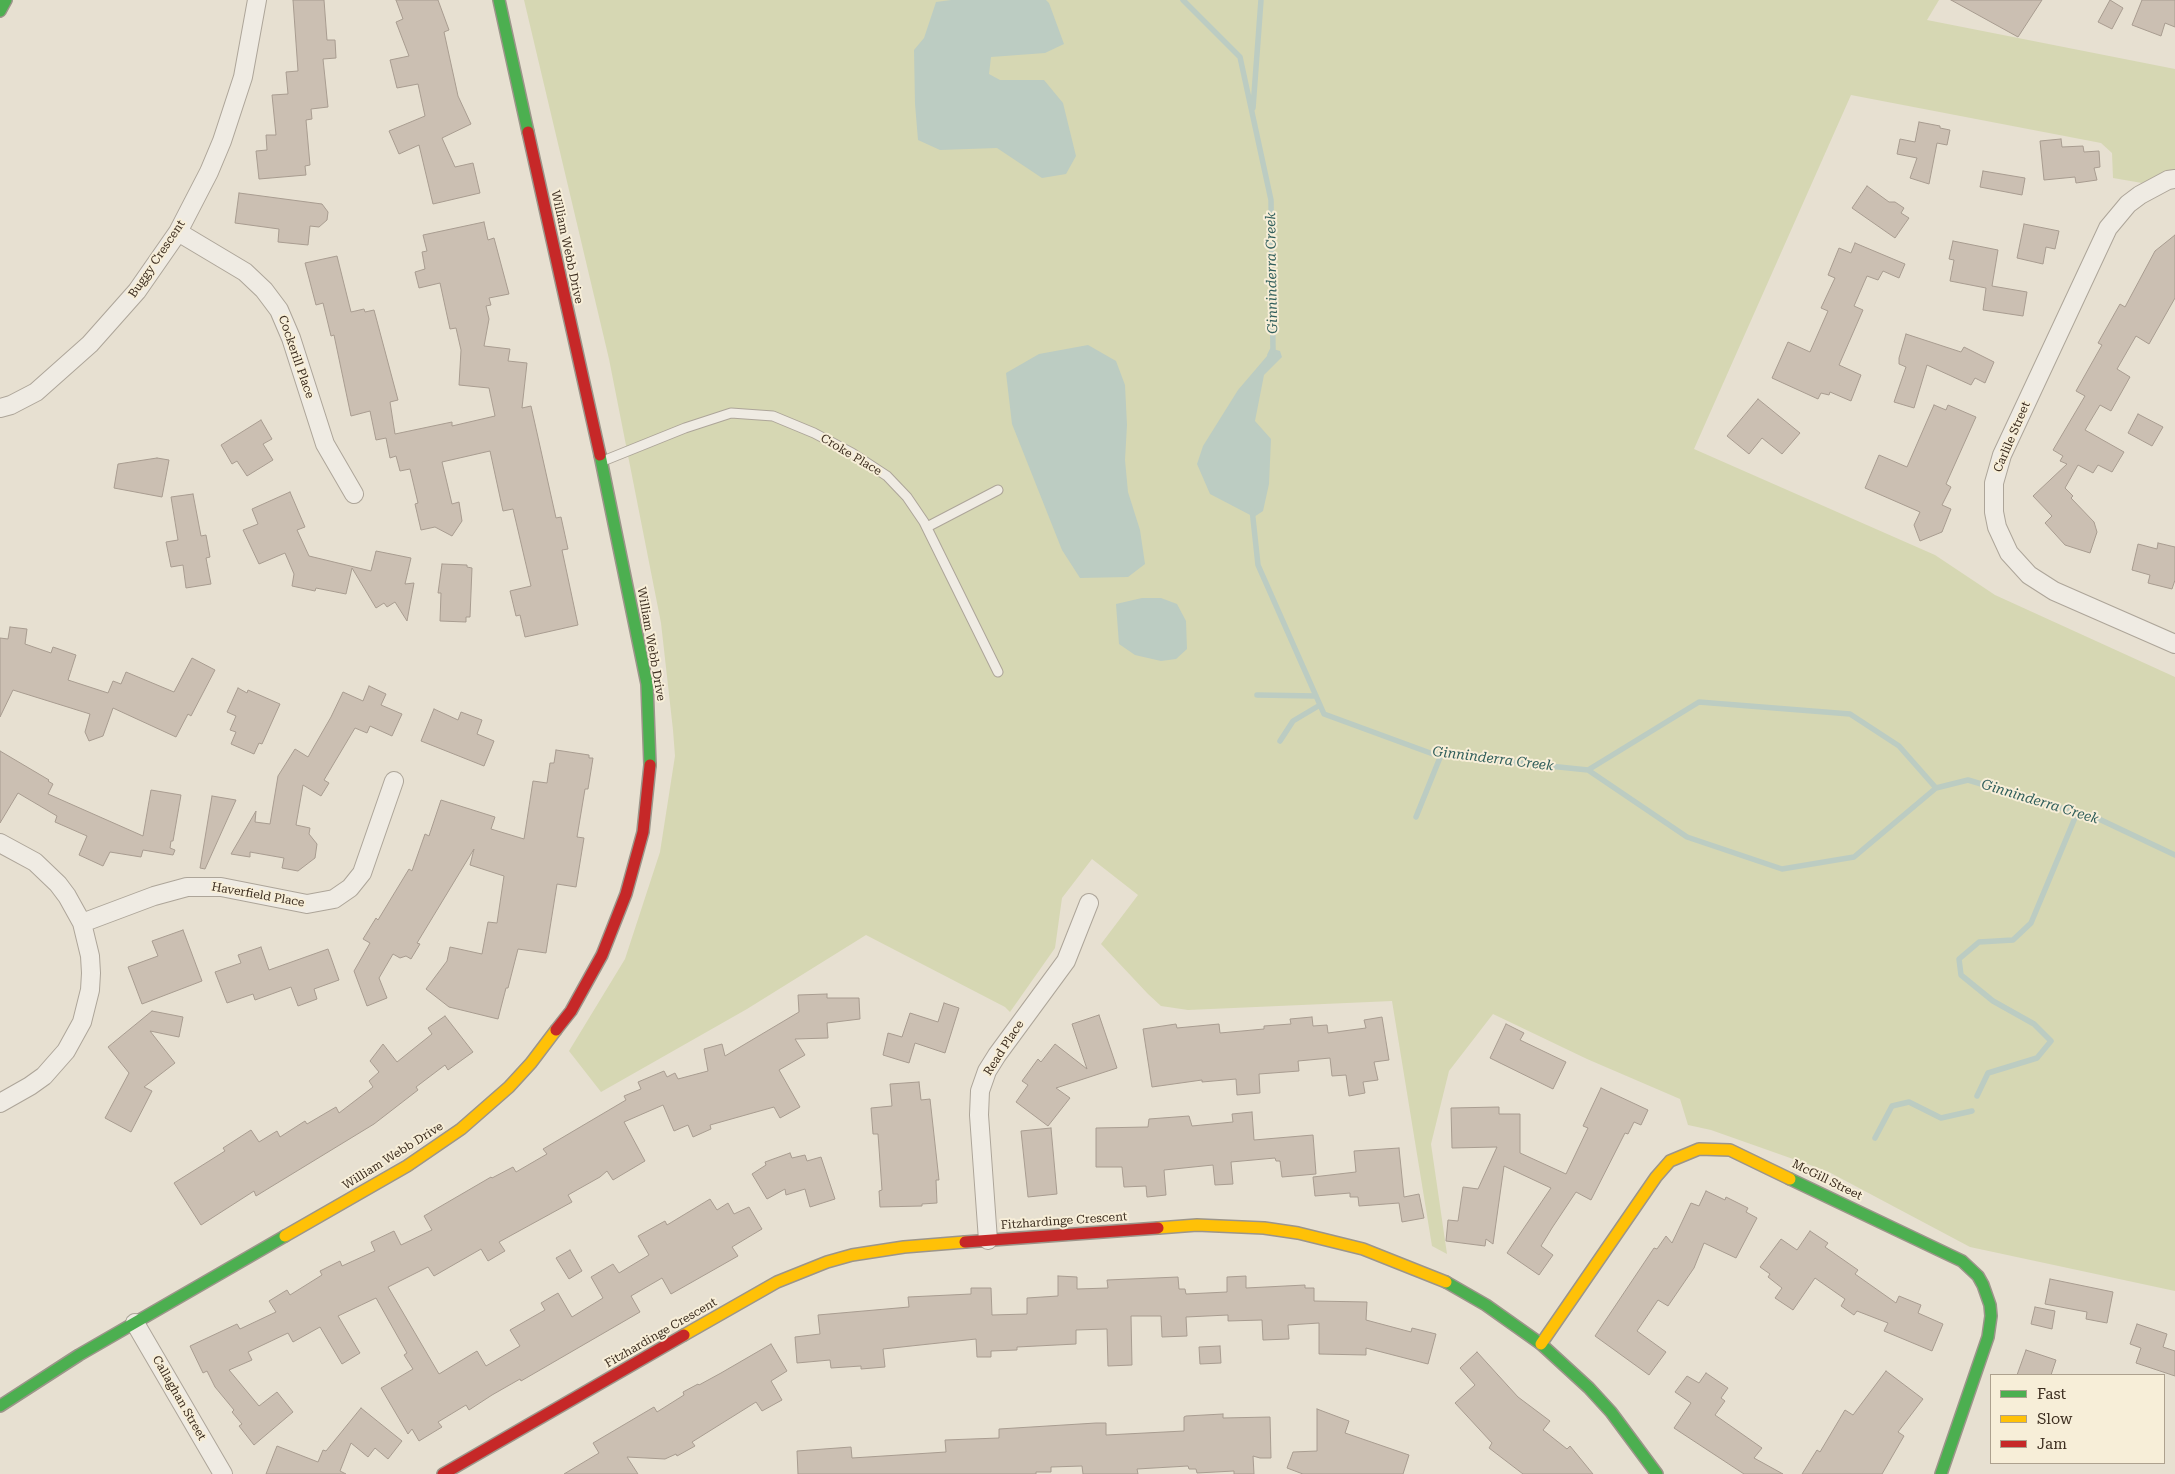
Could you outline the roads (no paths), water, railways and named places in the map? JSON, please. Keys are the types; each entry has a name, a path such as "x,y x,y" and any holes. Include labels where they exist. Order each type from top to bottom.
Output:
{"street":[{"path":"0,11 6,0"},
{"name":"Buggy Crescent","path":"0,408 11,406 36,392 90,344 138,291 178,232 209,172 222,141 243,77 257,0"},
{"name":"William Webb Drive","path":"0,1406 48,1374 434,1148 486,1109 531,1063 571,1011 615,925 626,894 641,840 647,800 650,768 647,684 601,462 498,0"},
{"name":"Carlile Street","path":"2175,179 2168,180 2140,195 2128,204 2108,228 2002,455 1994,483 1994,512 1997,527 2009,553 2029,575 2054,591 2175,644"},
{"name":"Cockerill Place","path":"178,232 245,272 264,290 279,310 291,338 324,444 354,494"},
{"name":"Haverfield Place","path":"82,923 154,896 187,887 221,887 307,904 334,899 350,888 362,873 394,781"},
{"path":"0,843 30,859 47,873 67,896 82,923 90,956 91,973 88,998 82,1022 66,1052 44,1076 0,1103"},
{"name":"Read Place","path":"988,1240 979,1115 980,1091 987,1071 997,1055 1066,962 1089,903"},
{"name":"McGill Street","path":"1541,1344 1656,1177 1670,1161 1699,1149 1730,1150 1962,1261 1978,1276 1990,1305 1991,1316 1988,1337 1941,1474"},
{"name":"Fitzhardinge Crescent","path":"443,1474 777,1282 826,1262 852,1255 904,1247 1196,1225 1264,1228 1298,1233 1363,1249 1426,1273 1486,1305 1541,1344 1589,1388 1611,1412 1656,1474"},
{"name":"Callaghan Street","path":"135,1323 223,1474"}],"lane":[{"name":"Croke Place","path":"601,462 685,428 730,413 773,416 814,433 852,453 887,476 907,497 927,527 998,672"},
{"path":"927,527 998,490"}],"waterway":[{"name":"Ginninderra Creek","path":"1183,0 1240,57 1271,200 1273,349 1270,355"},
{"name":"Ginninderra Creek","path":"1253,108 1261,0"},
{"name":"Ginninderra Creek","path":"1252,509 1258,565 1324,714 1433,754 1588,770 1699,702 1850,714 1899,746 1936,788 1968,780 2101,820 2175,855"},
{"path":"1257,695 1316,696"},
{"path":"1280,741 1293,721 1320,705"},
{"path":"1416,817 1441,755"},
{"path":"1588,770 1687,837 1782,869 1854,857 1936,788"},
{"path":"1977,1096 1988,1073 2037,1058 2051,1041 2034,1024 1993,1001 1961,975 1959,959 1979,942 2013,940 2031,923 2077,813"},
{"path":"1875,1138 1892,1106 1909,1102 1941,1118 1972,1111"}]}
